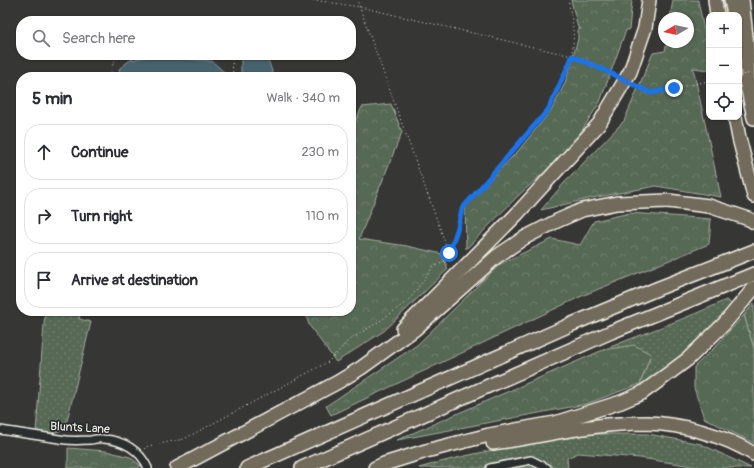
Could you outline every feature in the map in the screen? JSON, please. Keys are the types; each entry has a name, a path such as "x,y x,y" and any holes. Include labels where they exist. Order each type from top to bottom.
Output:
{"highway":[{"path":"361,368 415,317 516,215 599,124 630,72 645,28 649,0"},
{"path":"715,0 717,12"},
{"path":"731,0 733,12"},
{"path":"742,0 747,45 748,89"},
{"path":"740,48 754,118"},
{"path":"736,120 754,196"},
{"path":"177,468 338,382 361,368 415,329 496,257 524,238 557,220 582,210 617,203 668,201 709,206 754,222"},
{"path":"247,468 570,324 754,251"},
{"path":"302,468 610,332 750,275"},
{"path":"375,468 426,451 489,435 555,423 642,393 688,359 724,324 754,288"},
{"path":"426,451 496,443 582,428 611,425 647,424 681,427 715,436 754,454"}],"street":[{"name":"Blunts Lane","path":"0,430 76,441 103,439 123,442 138,453 147,465"},
{"path":"490,468 531,460 547,468"}],"path":[{"path":"313,0 360,7 572,56 651,93 706,82"},
{"path":"357,0 449,253"},
{"path":"138,453 148,446 184,439 328,362 349,340 410,300 433,267 442,263 449,253 458,227 462,209 548,110 572,56 574,36 568,0"},
{"path":"111,72 115,60"},
{"path":"232,60 233,72"},
{"path":"742,74 754,72"}],"green space":[{"path":"571,0 632,0 629,30 626,30 600,102 570,149 518,196 466,249 465,204 518,151 552,109 565,83 578,39 578,29 581,29 578,28"},
{"path":"673,0 698,0 706,41 706,70 693,68 721,197 656,186 592,198 541,210 565,182 624,121 653,53 665,51 666,48 694,48 694,12 671,12"},
{"path":"391,104 402,132 359,239 407,246 442,254 448,269 384,331 336,362 309,325 306,316 356,316 356,120 362,107"},
{"path":"630,213 711,219 709,244 584,295 331,415 326,406 417,345 500,264 552,239 580,245 594,221"},
{"path":"726,300 732,304 703,336 676,362 644,384 640,384 651,354 603,350 680,320"},
{"path":"754,303 754,349 744,315"},
{"path":"744,315 754,349 754,443 704,418 694,388 694,367 714,348"},
{"path":"45,316 80,316 79,319 91,322 65,429 52,433 36,432"},
{"path":"634,345 651,354 640,384 586,404 397,440 603,350"},
{"path":"595,434 648,434 701,444 751,468 705,468 640,458 578,453 567,458 568,468 419,468 484,452"},
{"path":"68,448 106,451 130,457 141,466 138,468 68,468"}],"water":[{"path":"130,60 200,60 212,61 224,72 120,72 119,69"},
{"path":"241,60 268,60 272,71 272,72 241,72"}],"route":[{"path":"449,253 458,227 462,209 548,110 572,56 651,93 674,88"}]}
